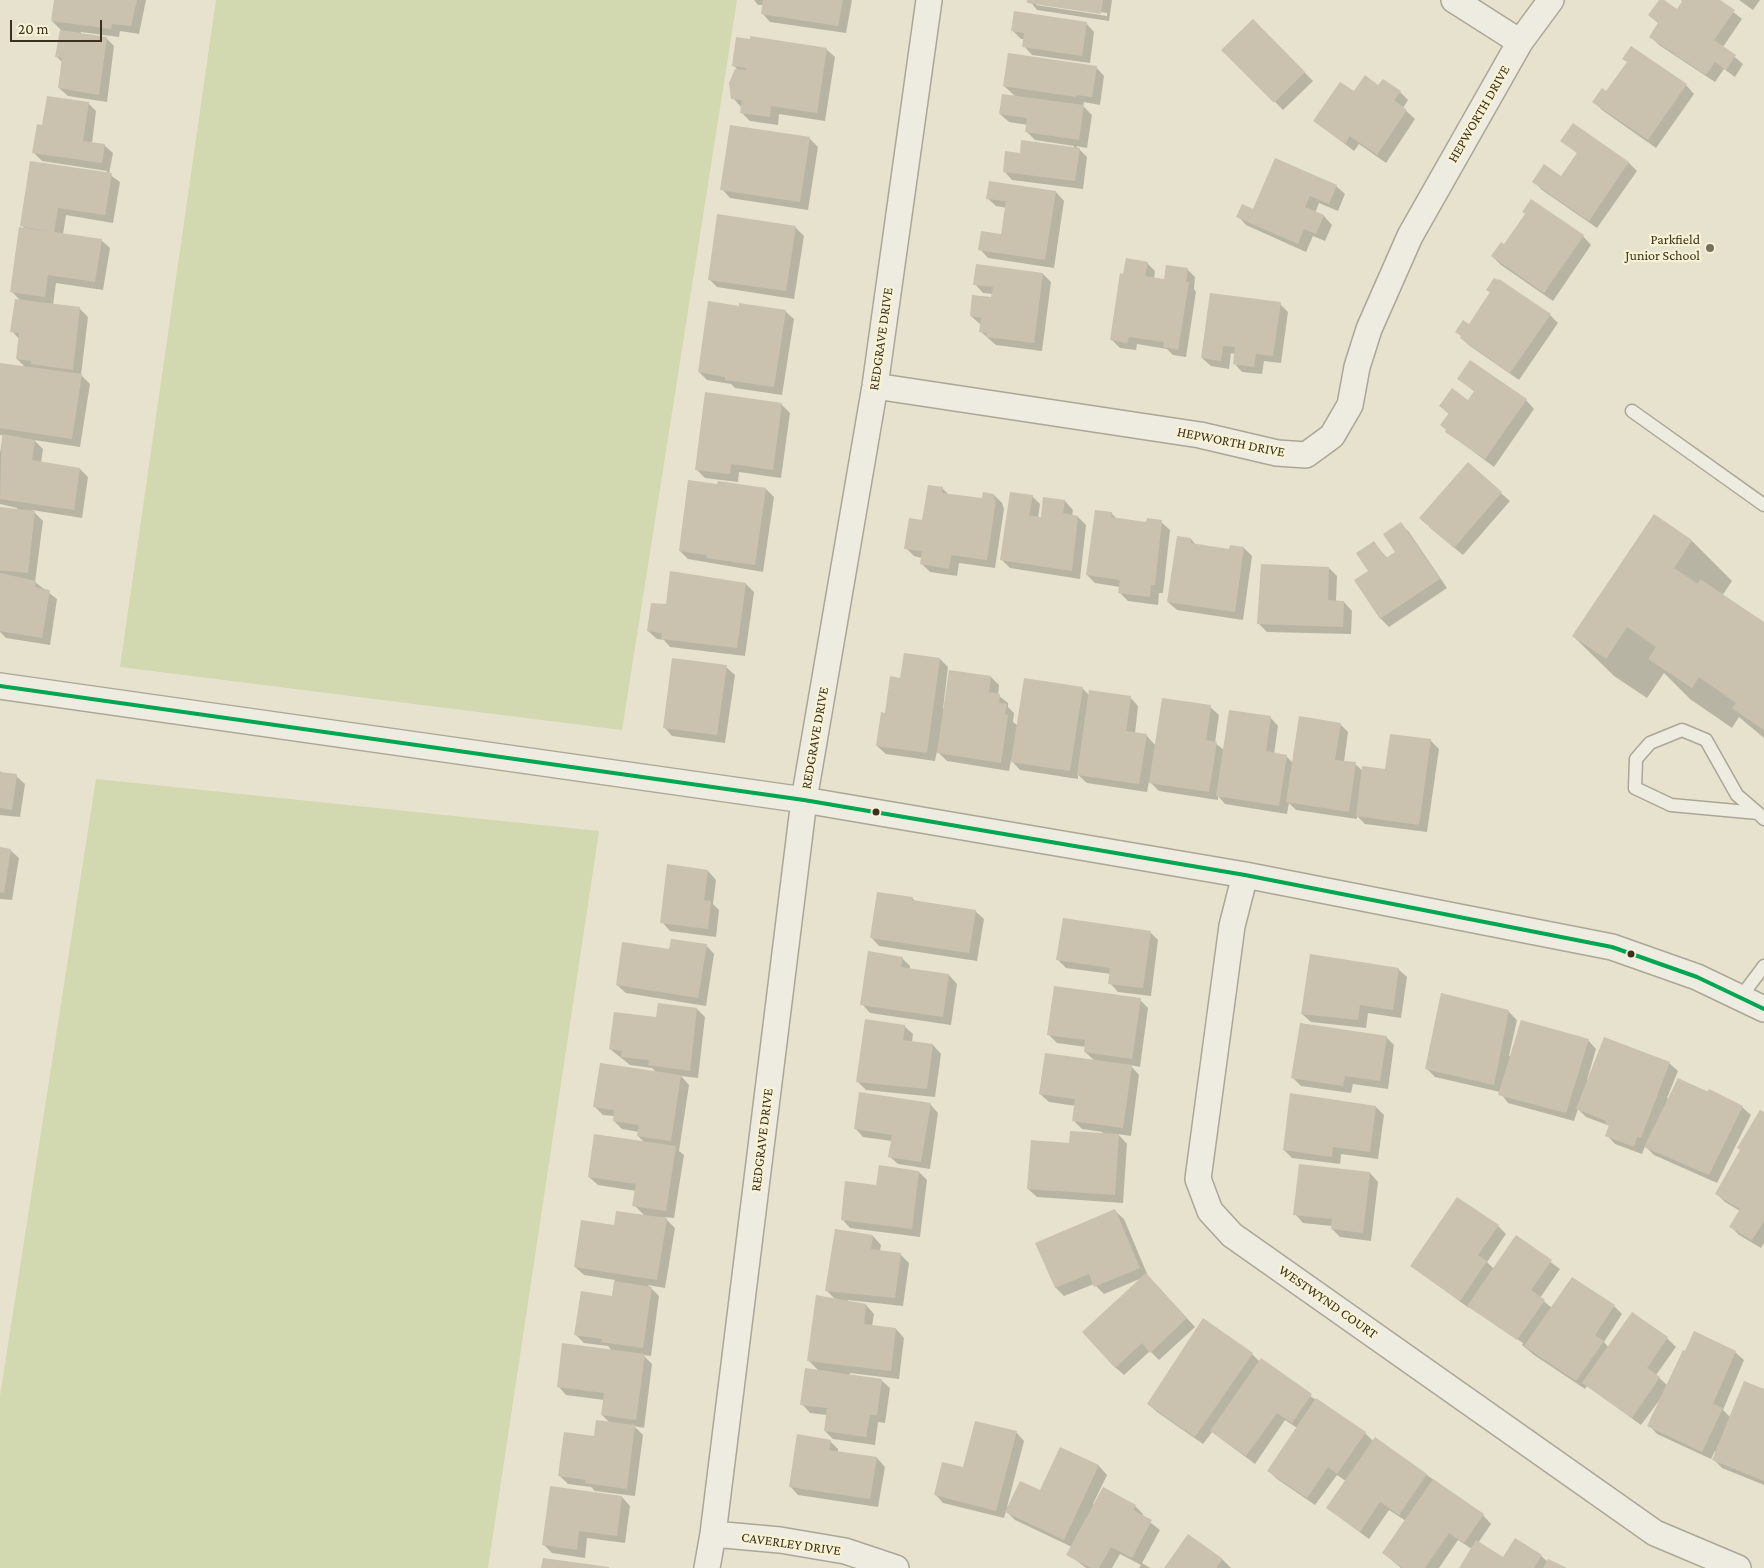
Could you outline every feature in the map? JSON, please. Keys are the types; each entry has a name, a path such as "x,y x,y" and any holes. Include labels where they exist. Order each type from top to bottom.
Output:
{"street":[{"name":"REDGRAVE DRIVE","path":"707,1568 713,1534 804,800 875,386 929,0"},
{"path":"1454,0 1520,42"},
{"name":"HEPWORTH DRIVE","path":"875,386 923,395 1200,435 1277,453 1306,455 1332,436 1350,405 1356,367 1369,329 1410,236 1520,42 1551,0"},
{"path":"0,686 804,800 1245,875 1612,947 1697,977 1764,1010"},
{"name":"WESTWYND COURT","path":"1245,875 1232,926 1198,1179 1210,1211 1232,1234 1655,1533 1738,1568"},
{"name":"CAVERLEY DRIVE","path":"713,1534 780,1540 845,1550 896,1568"}],"lane":[{"path":"1632,411 1764,505"},
{"path":"1682,730 1706,740 1737,795 1761,816 1671,805 1635,788 1636,759 1650,743 1682,730"},
{"path":"1740,998 1764,966"}],"green space":[{"path":"216,0 737,0 622,730 120,667"},
{"path":"96,779 599,831 488,1568 0,1568 0,1396"}],"building":[{"path":"54,0 137,0 131,26 112,24 111,29 51,21"},
{"path":"763,0 843,0 838,26 761,14"},
{"path":"1027,0 1103,0 1101,14 1027,3"},
{"path":"1659,0 1664,0 1677,9 1683,0 1720,0 1735,10 1714,40 1736,55 1726,70 1715,62 1706,75 1649,37 1658,23 1648,15"},
{"path":"1014,11 1087,22 1082,56 1022,47 1024,33 1011,31"},
{"path":"1253,19 1305,72 1274,103 1221,50"},
{"path":"60,30 107,37 99,95 58,88 62,58 55,57"},
{"path":"750,36 827,48 817,113 771,106 770,117 740,113 742,100 731,99 729,83 735,69 746,70 746,68 732,66 736,37 750,39"},
{"path":"1631,46 1687,84 1648,140 1592,102 1602,88 1606,91 1627,62 1622,59"},
{"path":"1008,53 1097,66 1092,97 1076,95 1076,97 1003,86"},
{"path":"1365,75 1378,85 1383,79 1401,91 1394,100 1407,110 1377,155 1350,136 1345,144 1313,121 1340,82 1354,91"},
{"path":"1002,94 1084,105 1079,140 1025,132 1027,118 999,114"},
{"path":"47,96 89,102 83,141 105,144 102,163 32,153 37,124 42,125"},
{"path":"1573,123 1629,162 1589,221 1532,182 1544,164 1561,176 1577,153 1560,141"},
{"path":"730,125 810,137 800,202 720,190"},
{"path":"1021,140 1080,148 1075,181 1003,172 1005,151 1020,153"},
{"path":"1275,158 1337,185 1329,204 1310,196 1305,207 1324,215 1316,234 1304,229 1298,244 1236,217 1242,204 1253,209"},
{"path":"30,161 112,173 105,215 58,208 54,232 102,239 95,282 48,275 45,297 10,292 19,227 52,232 20,226"},
{"path":"989,181 1056,191 1045,260 978,250 981,231 1001,234 1006,201 986,199"},
{"path":"1531,199 1584,235 1544,293 1491,256 1501,242 1504,244 1525,214 1522,212"},
{"path":"717,214 796,226 786,291 708,280"},
{"path":"1126,258 1148,262 1145,276 1164,279 1166,265 1188,268 1186,282 1189,282 1178,350 1163,347 1164,342 1129,337 1127,343 1110,340 1120,273 1123,274"},
{"path":"976,264 1043,273 1034,343 986,337 987,333 979,332 981,318 970,316 972,295 991,297 993,287 973,285"},
{"path":"1494,278 1499,279 1551,314 1510,373 1460,338 1461,336 1455,332 1463,320 1469,324 1490,292 1486,290"},
{"path":"1210,293 1281,302 1273,356 1256,354 1254,367 1233,364 1235,347 1223,346 1221,361 1201,358"},
{"path":"15,299 80,307 73,370 31,364 31,361 16,359 19,333 10,332"},
{"path":"708,301 739,306 739,303 786,310 774,387 725,380 725,377 698,372"},
{"path":"1470,360 1527,399 1485,459 1445,432 1446,430 1440,425 1449,413 1439,406 1452,388 1468,400 1474,391 1457,379"},
{"path":"0,363 82,374 72,439 0,428"},
{"path":"705,392 782,403 773,470 731,464 730,474 695,470"},
{"path":"2,434 35,440 32,460 80,468 74,510 0,499"},
{"path":"1468,462 1502,492 1454,548 1419,518"},
{"path":"688,480 717,484 718,481 766,488 755,565 706,558 707,555 679,551"},
{"path":"928,485 943,487 942,493 982,498 983,492 994,494 994,500 996,499 987,560 951,555 949,569 920,564 922,551 904,549 909,518 922,520"},
{"path":"1010,492 1033,495 1029,516 1041,517 1043,497 1065,500 1063,513 1078,516 1072,571 1000,560"},
{"path":"0,507 35,511 28,573 0,570"},
{"path":"1095,510 1112,512 1111,517 1146,522 1147,518 1162,520 1155,585 1151,585 1150,597 1118,593 1120,580 1086,575"},
{"path":"1654,514 1692,540 1674,568 1698,584 1700,579 1764,622 1764,730 1732,708 1736,703 1699,677 1692,688 1648,659 1656,647 1627,627 1606,659 1572,636"},
{"path":"1401,522 1440,579 1380,619 1354,580 1368,571 1356,553 1374,541 1386,558 1395,552 1383,534"},
{"path":"1177,536 1191,538 1191,543 1229,549 1230,545 1244,547 1235,612 1167,602"},
{"path":"1261,564 1329,567 1328,600 1344,601 1343,627 1257,624"},
{"path":"670,571 746,583 737,648 661,639 662,633 647,631 651,603 666,604"},
{"path":"0,573 36,581 35,587 50,590 42,638 0,631"},
{"path":"904,653 940,658 927,753 876,746 881,712 885,713 890,676 900,678"},
{"path":"672,658 727,665 717,735 663,728"},
{"path":"949,670 991,676 989,692 1000,694 999,703 1007,704 1005,714 1008,715 1001,763 937,753"},
{"path":"1024,678 1083,687 1070,771 1011,762"},
{"path":"1089,690 1131,696 1126,731 1147,734 1139,784 1077,775"},
{"path":"1162,698 1211,705 1206,740 1217,742 1209,792 1149,783"},
{"path":"1229,710 1271,716 1266,751 1287,755 1279,806 1216,796"},
{"path":"1299,716 1341,723 1335,760 1356,762 1349,812 1286,802"},
{"path":"1390,734 1431,739 1419,825 1356,816 1362,766 1385,769"},
{"path":"0,772 17,774 12,810 0,808"},
{"path":"0,847 11,849 4,893 0,892"},
{"path":"667,864 708,870 704,900 711,901 708,929 660,923"},
{"path":"877,892 913,897 912,900 976,910 969,953 870,938"},
{"path":"1063,918 1151,931 1143,988 1108,984 1110,968 1056,960"},
{"path":"671,939 707,944 698,998 616,985 622,942 669,949"},
{"path":"868,951 903,957 901,967 949,974 943,1017 860,1005"},
{"path":"1310,954 1399,968 1393,1010 1360,1005 1358,1020 1301,1014"},
{"path":"1054,986 1141,998 1132,1059 1084,1052 1085,1040 1047,1035"},
{"path":"1441,993 1509,1010 1494,1085 1425,1069"},
{"path":"658,1003 697,1008 690,1071 648,1065 649,1060 621,1057 622,1051 609,1049 614,1012 656,1017"},
{"path":"865,1019 905,1025 903,1040 933,1044 927,1089 856,1082"},
{"path":"1521,1020 1589,1039 1566,1113 1498,1095"},
{"path":"1300,1023 1387,1036 1380,1081 1345,1076 1343,1086 1291,1078"},
{"path":"1604,1037 1670,1062 1641,1138 1637,1137 1634,1147 1605,1136 1609,1125 1605,1123 1606,1121 1576,1109"},
{"path":"1045,1053 1132,1065 1123,1128 1072,1121 1075,1099 1039,1094"},
{"path":"600,1063 681,1075 671,1141 637,1136 639,1125 613,1121 614,1110 593,1107"},
{"path":"1678,1078 1707,1092 1709,1089 1743,1106 1709,1175 1644,1147"},
{"path":"859,1092 931,1103 921,1162 888,1157 892,1135 854,1129"},
{"path":"1290,1093 1376,1106 1370,1152 1333,1147 1332,1157 1283,1150"},
{"path":"1760,1110 1764,1112 1764,1221 1752,1240 1729,1227 1740,1209 1715,1194 1740,1150 1737,1148"},
{"path":"1070,1131 1119,1134 1115,1195 1027,1189 1031,1140 1069,1143"},
{"path":"594,1134 676,1146 666,1211 632,1206 636,1184 588,1177"},
{"path":"1299,1164 1370,1172 1363,1233 1331,1229 1332,1219 1293,1215"},
{"path":"879,1165 919,1171 912,1229 841,1220 845,1181 876,1185"},
{"path":"1457,1197 1499,1225 1478,1255 1487,1261 1460,1301 1410,1266"},
{"path":"1115,1209 1140,1268 1094,1287 1089,1274 1055,1288 1035,1243"},
{"path":"616,1211 667,1218 657,1280 574,1267 581,1220 614,1225"},
{"path":"835,1229 873,1235 871,1249 901,1253 895,1298 825,1291"},
{"path":"1516,1235 1552,1260 1531,1290 1545,1300 1517,1340 1467,1306"},
{"path":"1146,1273 1187,1318 1150,1353 1142,1343 1115,1368 1082,1332"},
{"path":"1572,1277 1615,1305 1595,1335 1604,1341 1576,1381 1524,1346"},
{"path":"614,1281 652,1287 643,1348 601,1342 602,1339 574,1335 581,1291 612,1296"},
{"path":"816,1295 866,1304 864,1324 896,1328 891,1371 807,1361"},
{"path":"1632,1312 1668,1337 1647,1368 1660,1377 1632,1418 1582,1383"},
{"path":"1203,1318 1253,1353 1195,1437 1147,1404"},
{"path":"1694,1331 1736,1351 1713,1404 1723,1408 1702,1452 1647,1426"},
{"path":"562,1343 645,1354 636,1420 601,1415 604,1393 557,1387"},
{"path":"1261,1358 1312,1394 1292,1423 1277,1413 1246,1456 1210,1431"},
{"path":"805,1368 882,1379 877,1415 870,1415 866,1437 824,1431 827,1408 800,1405"},
{"path":"1744,1381 1764,1389 1764,1481 1712,1460"},
{"path":"1316,1398 1366,1432 1337,1474 1328,1467 1307,1498 1267,1471"},
{"path":"596,1420 635,1425 627,1489 585,1483 586,1480 558,1476 564,1432 594,1436"},
{"path":"975,1421 1017,1431 996,1511 934,1495 942,1462 963,1467"},
{"path":"797,1434 831,1440 829,1450 877,1457 870,1499 789,1487"},
{"path":"1375,1437 1427,1474 1399,1515 1380,1502 1360,1532 1326,1508"},
{"path":"1060,1447 1099,1465 1064,1540 1005,1512 1020,1481 1040,1490"},
{"path":"1433,1479 1484,1514 1464,1543 1449,1533 1425,1568 1403,1568 1382,1553"},
{"path":"550,1486 622,1496 617,1536 579,1531 577,1550 542,1545"},
{"path":"1103,1487 1136,1505 1133,1510 1152,1520 1132,1558 1111,1547 1099,1568 1091,1568 1066,1555"},
{"path":"1188,1534 1223,1559 1216,1568 1164,1568"},
{"path":"1515,1538 1542,1555 1534,1568 1459,1568 1476,1540 1503,1557"},
{"path":"543,1558 609,1567 609,1568 541,1568"},
{"path":"1548,1559 1567,1568 1543,1568"}],"transit line":[{"path":"0,686 804,800 1245,875 1612,947 1697,977 1764,1009"}],"place":[{"name":"Parkfield Junior School","path":"1710,248"}]}
